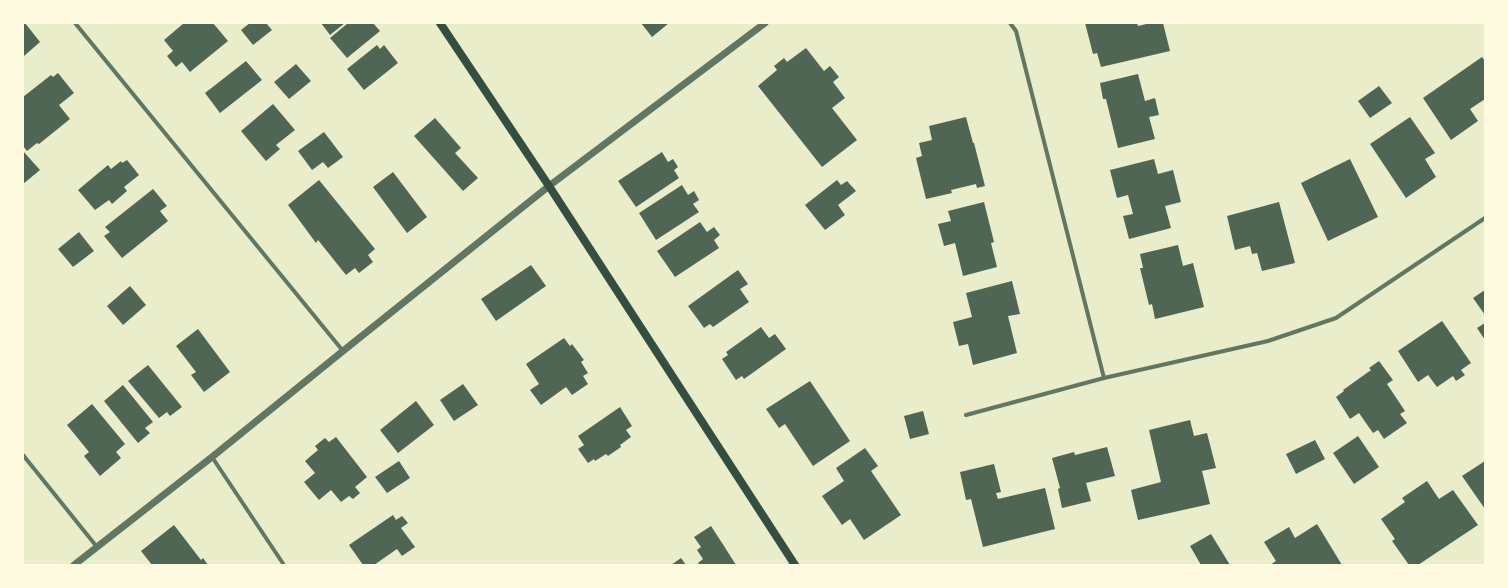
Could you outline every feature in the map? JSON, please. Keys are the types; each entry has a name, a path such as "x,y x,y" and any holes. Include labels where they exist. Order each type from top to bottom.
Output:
{"main road":[{"path":"440,23 549,186 795,565"}],"street":[{"path":"75,23 342,351"},
{"path":"74,565 212,457 549,186 765,23"},
{"path":"1010,23 1016,32 1104,378"},
{"path":"966,415 1104,378 1268,341 1336,318 1485,218"},
{"path":"23,455 97,547"},
{"path":"212,457 284,565"}],"building":[{"path":"23,23 25,23 40,42 24,56 23,55"},
{"path":"184,23 213,23 228,41 190,72 182,62 176,67 167,56 173,51 164,40"},
{"path":"250,23 266,23 272,30 253,45 241,30"},
{"path":"321,23 345,23 330,35"},
{"path":"348,23 373,23 380,31 347,58 330,38"},
{"path":"641,23 669,23 652,37"},
{"path":"1085,23 1137,23 1138,26 1151,23 1163,23 1170,51 1101,67 1097,53 1093,54"},
{"path":"377,45 380,49 384,45 398,63 364,90 347,69"},
{"path":"806,48 824,71 830,66 839,77 833,82 845,98 832,108 857,140 822,167 758,86 777,70 774,66 784,58 787,62"},
{"path":"1482,57 1485,61 1485,99 1470,109 1478,121 1451,140 1423,98"},
{"path":"246,61 262,80 220,113 205,93"},
{"path":"296,64 311,81 289,99 274,82"},
{"path":"58,73 74,93 59,105 70,119 39,144 37,143 27,151 23,146 23,97 51,75 53,77"},
{"path":"1138,74 1145,101 1155,98 1159,115 1149,117 1155,139 1118,148 1106,99 1103,99 1100,83"},
{"path":"1379,86 1392,103 1370,118 1358,101"},
{"path":"273,104 295,130 276,145 280,149 266,161 241,131"},
{"path":"966,117 985,186 977,188 976,184 951,190 952,193 926,199 916,158 922,156 919,143 932,140 929,126"},
{"path":"1410,117 1435,153 1425,159 1436,177 1406,198 1370,144"},
{"path":"435,118 461,148 455,153 478,178 463,191 414,136"},
{"path":"324,132 343,157 328,168 323,162 312,170 298,151"},
{"path":"23,151 40,170 23,184"},
{"path":"662,152 668,162 673,159 678,167 674,170 679,178 636,207 618,181"},
{"path":"1154,159 1158,174 1173,170 1181,202 1165,206 1171,228 1129,239 1123,216 1133,214 1128,195 1117,198 1110,170"},
{"path":"1350,159 1378,217 1328,241 1301,183"},
{"path":"127,160 139,175 124,187 127,191 112,204 109,200 95,210 78,190 108,165 111,169 121,161 122,163"},
{"path":"393,172 427,217 407,233 373,187"},
{"path":"319,180 375,249 368,255 373,262 359,273 355,268 346,275 318,240 316,243 288,205"},
{"path":"837,180 841,185 847,181 856,191 838,205 845,215 825,230 805,205"},
{"path":"682,185 688,195 694,191 699,200 693,204 699,212 656,240 639,213"},
{"path":"153,189 167,206 160,211 168,221 122,258 104,236 110,232 105,227"},
{"path":"984,202 994,242 991,243 997,267 963,276 955,243 944,246 938,224 951,221 948,211"},
{"path":"1279,202 1295,263 1262,271 1257,253 1252,254 1250,246 1235,250 1227,216"},
{"path":"700,222 707,232 714,227 720,235 714,240 719,248 675,277 657,251"},
{"path":"79,232 94,251 73,267 58,249"},
{"path":"1178,245 1183,266 1193,263 1204,307 1155,319 1152,304 1149,305 1140,268 1143,268 1140,254"},
{"path":"531,265 546,286 496,321 481,299"},
{"path":"738,270 748,284 740,289 749,302 713,327 710,324 704,328 688,306"},
{"path":"1012,281 1020,314 1008,316 1017,353 973,365 968,344 959,346 953,322 972,317 966,293"},
{"path":"130,286 146,305 123,325 107,306"},
{"path":"1485,290 1485,315 1473,298"},
{"path":"1442,321 1471,363 1461,370 1465,375 1456,381 1453,376 1437,387 1428,375 1418,382 1398,351"},
{"path":"1485,323 1485,340 1477,328"},
{"path":"761,327 769,338 775,334 786,349 744,379 742,376 736,380 722,359 728,355 726,352"},
{"path":"198,329 230,372 204,392 191,375 196,372 176,346"},
{"path":"564,338 570,346 572,344 584,360 581,362 588,373 583,376 588,384 572,395 566,387 541,405 530,390 539,384 526,364"},
{"path":"1379,361 1393,380 1387,384 1405,411 1400,414 1407,423 1384,439 1378,430 1373,433 1359,413 1350,419 1336,397 1344,391 1343,390 1371,370 1369,368"},
{"path":"148,365 182,407 170,416 167,412 159,418 128,381"},
{"path":"810,381 850,441 813,466 785,424 779,428 766,409"},
{"path":"463,384 478,405 454,421 440,400"},
{"path":"123,385 153,422 145,428 150,433 138,443 104,401"},
{"path":"416,401 434,425 398,453 380,430"},
{"path":"92,404 125,444 116,452 121,458 100,476 84,456 89,452 67,425"},
{"path":"620,407 632,426 626,430 631,437 620,445 621,447 608,456 606,454 595,461 594,459 588,463 578,449 584,445 578,436"},
{"path":"923,411 929,434 910,439 904,416"},
{"path":"1190,420 1194,436 1207,433 1216,468 1202,471 1210,504 1138,520 1131,490 1161,482 1149,430"},
{"path":"1358,436 1379,467 1354,484 1333,453"},
{"path":"336,437 367,477 355,487 360,493 353,499 349,496 341,502 331,490 319,500 304,482 315,473 305,461 318,450 315,446 325,438 329,442"},
{"path":"1315,440 1325,459 1296,474 1286,454"},
{"path":"1107,447 1115,476 1086,483 1091,501 1062,508 1058,489 1060,488 1052,458 1074,452 1075,455"},
{"path":"865,448 878,466 871,471 901,515 864,540 850,519 842,525 822,496 844,481 836,468"},
{"path":"399,461 410,478 387,493 375,477"},
{"path":"1485,461 1485,509 1462,476"},
{"path":"994,464 1001,492 996,493 998,499 1045,488 1055,529 983,547 971,499 966,500 960,472"},
{"path":"1427,481 1439,499 1453,490 1478,525 1418,565 1409,565 1392,541 1395,539 1381,519 1405,502 1402,498"},
{"path":"393,515 396,520 402,516 408,523 401,528 415,547 402,556 397,549 374,565 363,565 349,545"},
{"path":"1317,524 1342,565 1270,565 1276,561 1264,542 1289,527 1295,538"},
{"path":"174,525 201,560 203,558 208,565 152,565 141,551"},
{"path":"711,526 736,565 699,565 698,563 703,559 697,550 701,547 694,537"},
{"path":"1211,534 1230,565 1201,565 1190,546"},
{"path":"681,558 686,565 671,565"}]}
